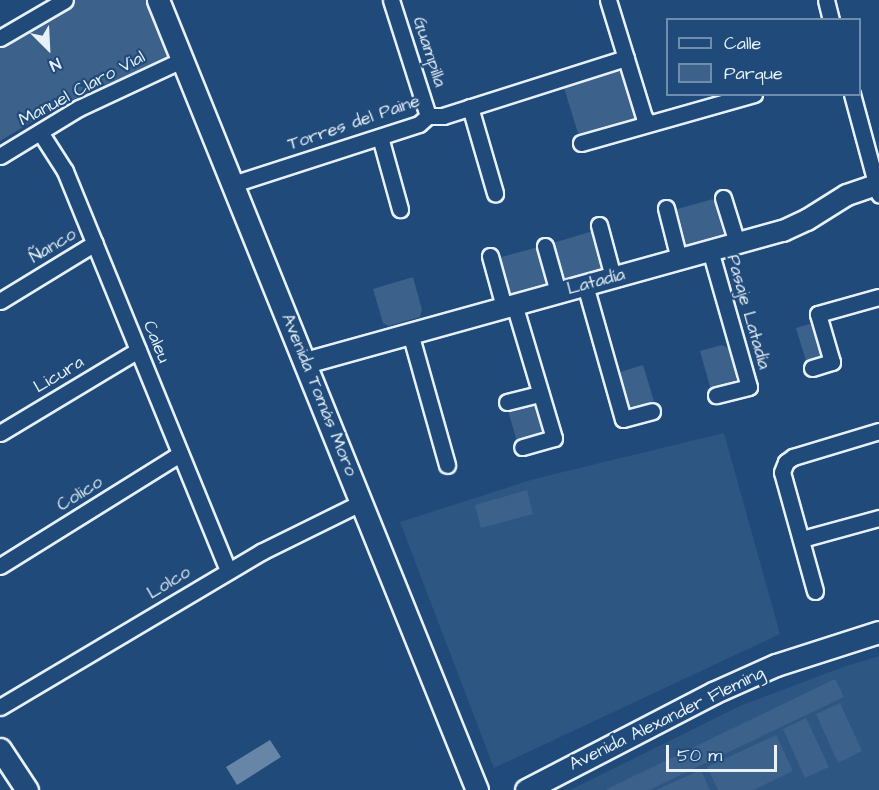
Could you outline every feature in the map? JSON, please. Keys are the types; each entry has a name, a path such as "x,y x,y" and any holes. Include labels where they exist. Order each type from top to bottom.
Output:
{"main road":[{"name":"Avenida Tomás Moro","path":"158,0 477,790"},
{"name":"Avenida Alexander Fleming","path":"526,790 713,693 776,665 879,632"},
{"path":"0,750 27,790"}],"street":[{"path":"0,38 65,0"},
{"name":"Guampilla","path":"391,0 428,116"},
{"path":"608,0 644,117 648,122"},
{"path":"826,0 830,18"},
{"name":"Torres del Paine","path":"233,184 419,124 428,116 443,116 626,58"},
{"name":"Manuel Claro Vial","path":"0,156 79,108 183,60"},
{"path":"581,143 648,122 655,123 747,96"},
{"path":"853,96 878,188"},
{"path":"470,107 495,193"},
{"name":"Caleu","path":"40,132 64,171 95,243 228,571"},
{"path":"380,137 400,209"},
{"name":"Latadía","path":"306,363 790,228 847,195 878,188"},
{"name":"Pasaje Latadía","path":"723,198 737,243"},
{"path":"666,208 679,259"},
{"path":"599,225 613,277"},
{"name":"Ñanco","path":"0,301 95,243"},
{"path":"545,246 558,292"},
{"name":"Pasaje Latadía","path":"710,250 749,387 716,395"},
{"path":"490,256 554,438 522,447"},
{"path":"585,285 624,419 652,411"},
{"path":"812,369 832,362 811,316 879,297"},
{"path":"410,333 447,465"},
{"name":"Licura","path":"0,433 138,350"},
{"path":"507,402 540,394"},
{"path":"815,591 782,472 786,462 793,457 879,431"},
{"name":"Colico","path":"0,566 180,454"},
{"name":"Lolco","path":"0,707 228,571 294,534 362,502"},
{"path":"802,539 879,518"}],"shaded area":[{"path":"724,433 780,634 494,768 400,522 534,479"},
{"path":"879,656 879,790 570,790 742,705"},
{"path":"270,740 281,757 237,785 226,767"}],"green space":[{"path":"72,0 150,0 172,55 56,107 0,141 0,42"},
{"path":"626,58 648,122 581,143 561,78"},
{"path":"713,199 724,235 688,246 683,243 674,210"},
{"path":"593,231 603,264 600,272 569,281 564,278 553,243"},
{"path":"538,247 547,280 545,287 513,296 508,293 498,258"},
{"path":"413,277 422,310 420,317 388,326 383,323 373,289"},
{"path":"813,323 817,326 824,353 820,360 807,364 796,328"},
{"path":"722,345 730,349 737,377 734,383 711,390 700,351"},
{"path":"643,365 654,401 631,408 627,404 620,372"},
{"path":"531,400 538,403 545,433 518,445 507,407"},
{"path":"527,490 533,514 481,528 475,505"},
{"path":"835,679 844,697 649,790 605,790"},
{"path":"840,703 862,751 838,763 816,714"},
{"path":"806,718 829,767 805,778 783,729"},
{"path":"776,735 793,771 753,790 718,790 707,767"},
{"path":"701,770 710,790 656,790"}]}
